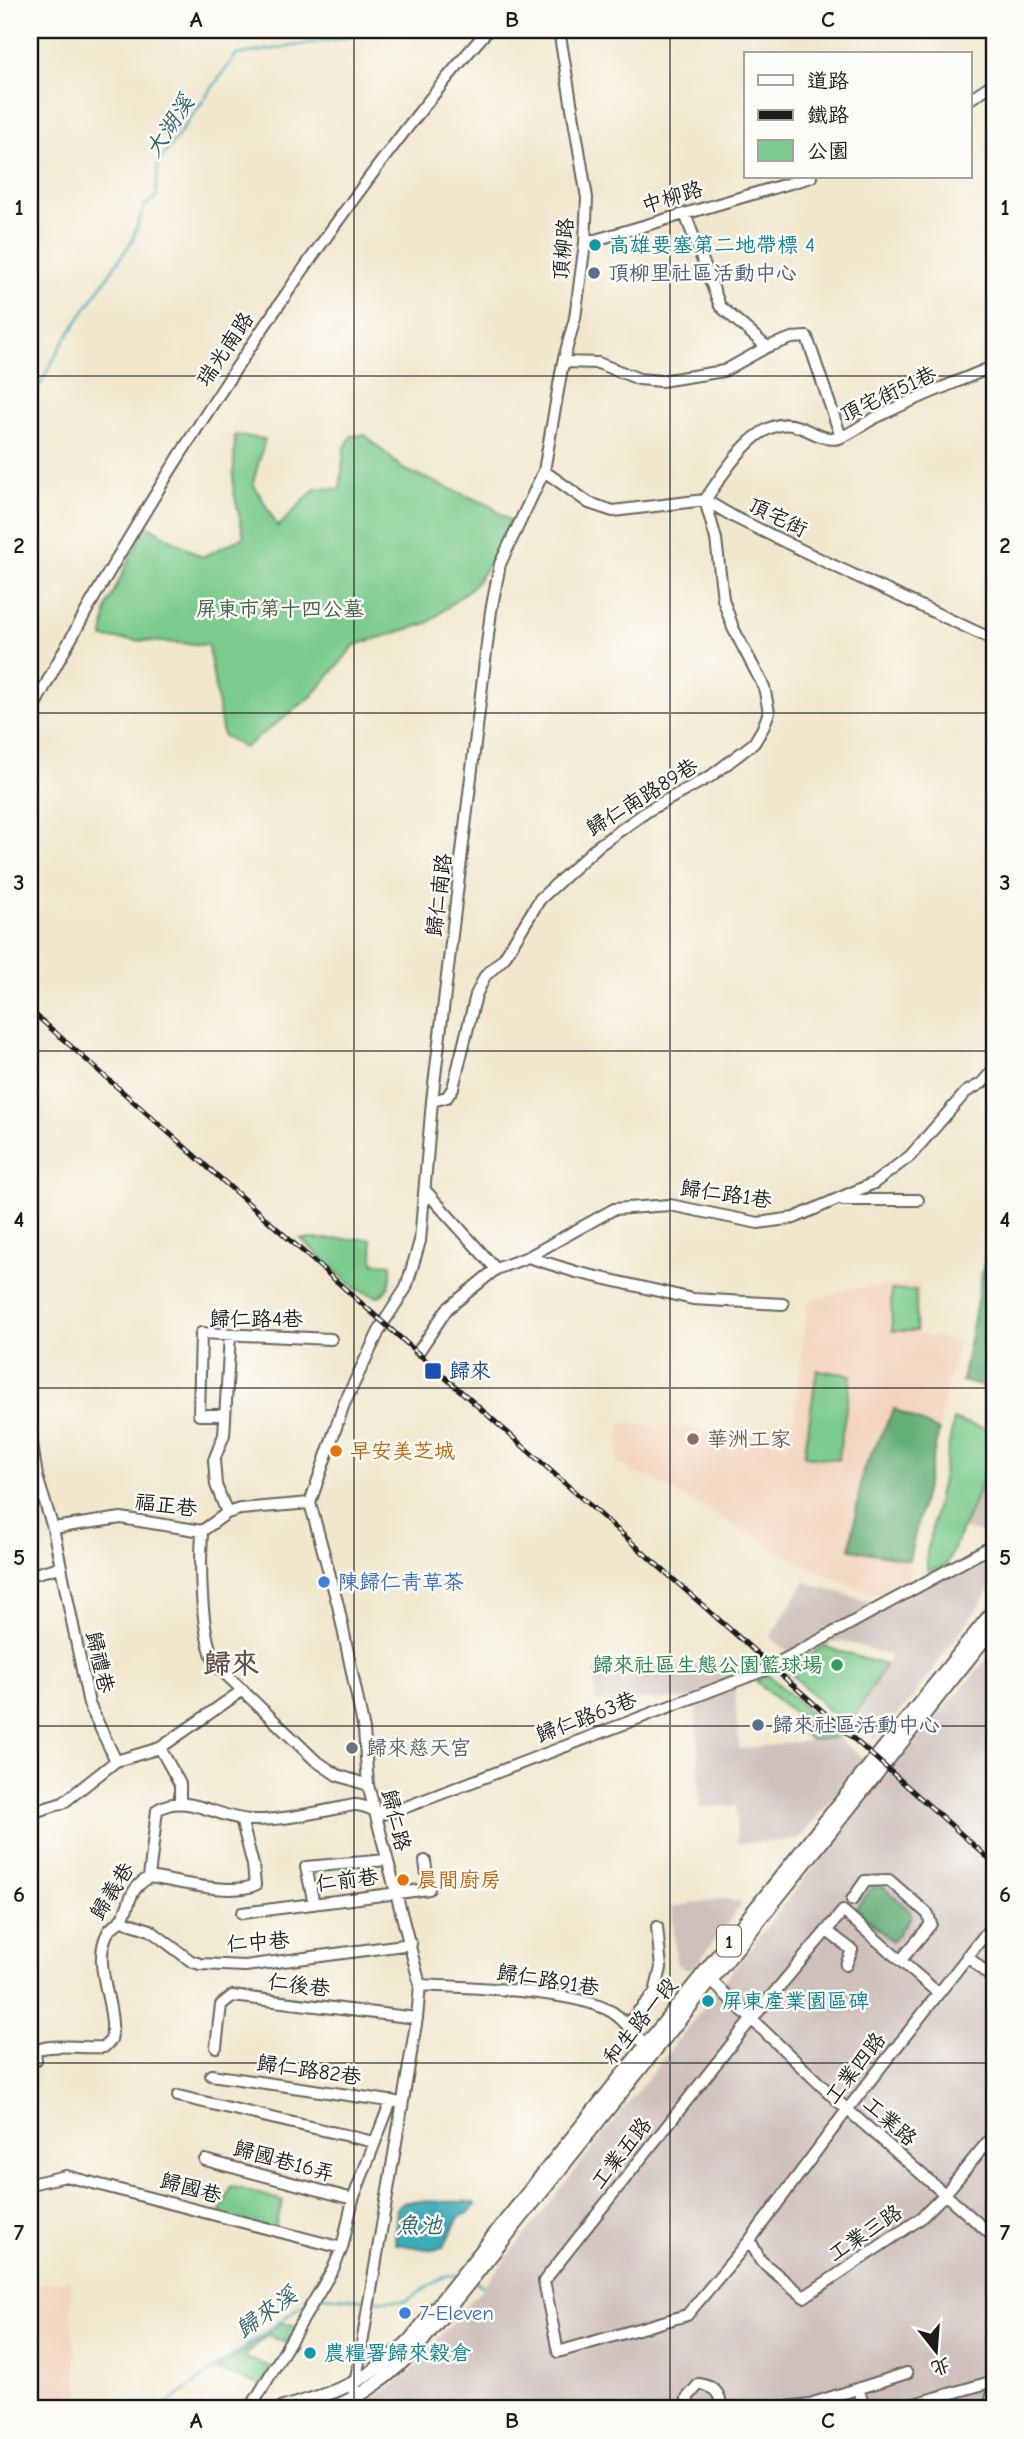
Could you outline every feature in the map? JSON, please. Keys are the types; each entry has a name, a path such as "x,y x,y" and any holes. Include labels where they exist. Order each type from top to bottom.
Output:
{"main road":[{"name":"和生路一段","path":"707,1976 994,1609"},
{"name":"和生路一段","path":"327,2409 351,2404 402,2364 466,2278 648,2049 994,1628"},
{"name":"和生路一段","path":"280,2409 355,2383 389,2360 466,2278"}],"street":[{"name":"瑞光南路","path":"30,714 76,626 220,392 335,223 488,30"},
{"name":"頂柳路","path":"544,471 563,362 575,318 585,243 587,198 559,30"},
{"path":"972,98 994,83"},
{"name":"中柳路","path":"585,243 808,178"},
{"path":"685,214 720,306 767,347"},
{"path":"563,362 598,363 639,379 661,381 724,371 767,347 792,338 807,337 841,437"},
{"name":"頂宅街51巷","path":"705,500 756,436 771,428 793,424 828,438 841,437 877,417 994,366"},
{"path":"544,471 589,503 613,511 705,500"},
{"name":"歸仁南路","path":"310,1503 344,1404 382,1325 406,1287 415,1264 425,1190 432,1101 494,600 500,564 544,471"},
{"name":"頂宅街","path":"705,500 830,564 994,640"},
{"name":"歸仁南路89巷","path":"432,1101 447,1097 453,1088 476,995 485,976 504,958 540,899 597,846 649,810 711,776 754,743 763,728 769,712 764,687 733,628 723,599 716,539 705,500"},
{"name":"歸仁路1巷","path":"419,1351 447,1309 496,1269 528,1257 614,1209 670,1205 772,1223 794,1218 874,1183 910,1156 967,1092 982,1083 994,1069"},
{"path":"425,1190 496,1269"},
{"path":"838,1200 918,1200"},
{"path":"528,1257 576,1272 693,1298 783,1304"},
{"name":"歸仁路4巷","path":"225,1415 199,1415 201,1333 331,1339"},
{"path":"227,1513 216,1485 214,1460 224,1435 230,1335"},
{"name":"歸禮巷","path":"30,1430 37,1477 53,1528 89,1704 116,1761"},
{"name":"福正巷","path":"53,1528 121,1518 202,1531 227,1513 310,1503"},
{"name":"歸仁路","path":"310,1503 338,1605 364,1730 368,1785 420,1985 417,2018 396,2102 369,2299 351,2404"},
{"path":"202,1531 202,1567 211,1655 216,1665 315,1760 337,1775 368,1785"},
{"name":"歸仁路63巷","path":"374,1811 381,1814 393,1812 757,1673 994,1545"},
{"path":"30,1575 60,1567"},
{"path":"30,1813 63,1802 116,1761 160,1748 243,1690"},
{"path":"160,1748 180,1784 180,1801 241,1819 252,1820 354,1805 374,1811"},
{"name":"歸義巷","path":"36,2060 35,2052 44,2046 84,2050 104,2047 111,2040 103,1976 106,1938 110,1928 120,1920 133,1888 149,1877 157,1810 180,1801"},
{"path":"149,1877 227,1890 255,1885 253,1865 241,1819"},
{"path":"313,1904 306,1867 387,1860"},
{"name":"仁前巷","path":"242,1913 429,1889 425,1861"},
{"path":"852,1900 865,1881 889,1880 928,1914 931,1924 901,1960"},
{"name":"工業五路","path":"750,2240 687,2315 558,2352 544,2281 843,1911 938,1993"},
{"name":"仁中巷","path":"120,1920 150,1930 191,1961 200,1964 245,1966 411,1944"},
{"name":"工業四路","path":"750,2240 847,2110 994,1923"},
{"path":"627,2024 655,1993 661,1968 657,1927"},
{"path":"827,1931 852,1950 846,1965"},
{"path":"967,1956 994,1980"},
{"name":"工業路","path":"707,1976 754,2018 847,2110 994,2237"},
{"name":"歸仁路91巷","path":"420,1985 506,1990 603,2007 627,2024 648,2049"},
{"name":"仁後巷","path":"216,2047 220,2005 232,1996 417,2018"},
{"name":"歸仁路82巷","path":"211,2075 396,2102"},
{"path":"178,2096 374,2142"},
{"path":"250,2409 319,2296 342,2248 352,2199 374,2142 396,2102"},
{"name":"工業三路","path":"750,2240 760,2260 804,2297 920,2219 945,2194 994,2134"},
{"name":"歸國巷16弄","path":"205,2160 352,2199"},
{"name":"歸國巷","path":"30,2184 66,2176 342,2248"},
{"path":"769,2409 810,2404 907,2373"},
{"path":"897,2409 994,2381"},
{"path":"690,2409 687,2398 699,2384 712,2387 718,2393 721,2406 719,2409"},
{"path":"858,2389 865,2409"},
{"path":"988,2409 994,2390"}],"shaded area":[{"name":"華洲工家","path":"920,1284 918,1334 960,1342 948,1379 939,1431 894,1409 850,1549 909,1560 909,1584 880,1596 806,1566 649,1477 634,1474 633,1470 617,1463 621,1422 759,1436 787,1446 793,1427 808,1302 854,1288"},
{"path":"994,1456 994,1536 961,1528"},
{"path":"994,1546 994,1585 912,1698 875,1739 860,1713 891,1656 843,1641 823,1646 830,1637"},
{"path":"805,1582 877,1604 788,1653 770,1637"},
{"path":"994,1651 994,2409 359,2409 363,2403 406,2376 490,2279 884,1778"},
{"path":"737,1664 735,1692 739,1749 837,1738 864,1759 798,1840 737,1843 736,1806 700,1808 696,1698 596,1702 594,1670"},
{"path":"725,1898 742,1904 695,1966 686,1970 676,1963 672,1907"},
{"path":"71,2280 72,2324 81,2409 30,2409 30,2285"}],"green space":[{"name":"屏東市第十四公墓","path":"235,435 265,439 253,483 278,527 316,488 340,489 344,450 351,436 365,435 403,469 489,505 510,521 495,556 474,585 428,623 355,645 312,696 244,748 223,735 208,645 103,638 107,606 146,525 202,557 244,537 233,488"},
{"path":"301,1239 371,1239 374,1263 391,1264 388,1287 378,1297 356,1289"},
{"path":"988,1243 994,1244 994,1389 962,1381"},
{"path":"891,1290 916,1290 916,1331 892,1331"},
{"path":"817,1370 851,1375 838,1460 804,1456"},
{"path":"894,1409 939,1431 909,1560 850,1549 863,1470"},
{"path":"954,1420 994,1431 994,1456 946,1566 930,1571 927,1569 927,1552"},
{"path":"823,1646 885,1665 848,1729 787,1670"},
{"path":"767,1674 837,1738 811,1740 797,1728 807,1724 756,1682"},
{"path":"884,1887 911,1912 911,1917 892,1941 855,1909 872,1888"},
{"path":"231,2186 283,2201 274,2230 220,2215"},
{"path":"283,2322 298,2327 287,2343 267,2335 244,2357 273,2368 261,2385 217,2371"}],"water":[{"name":"魚池","path":"405,2201 472,2202 476,2205 469,2213 459,2217 443,2247 434,2250 395,2244 397,2207"}],"waterway":[{"name":"大湖溪","path":"30,403 62,344 132,241 144,207 156,197 158,163 236,55 350,37 365,30"},
{"name":"歸來溪","path":"374,2300 406,2301 445,2276 458,2275"},
{"name":"歸來溪","path":"474,2281 483,2286"},
{"name":"歸來溪","path":"322,2296 368,2300"},
{"name":"歸來溪","path":"160,2409 309,2300"}],"railway":[{"path":"30,1010 994,1863"}],"place":[{"name":"高雄要塞第二地帶標 4","path":"595,245"},
{"name":"頂柳里社區活動中心","path":"594,273"},
{"name":"歸來","path":"433,1371"},
{"name":"華洲工家","path":"693,1439"},
{"name":"早安美芝城","path":"336,1451"},
{"name":"陳歸仁青草茶","path":"324,1582"},
{"name":"歸來社區生態公園籃球場","path":"837,1665"},
{"name":"歸來社區活動中心","path":"758,1725"},
{"name":"歸來慈天宮","path":"352,1748"},
{"name":"晨間廚房","path":"403,1880"},
{"name":"屏東產業園區碑","path":"708,2001"},
{"name":"7-Eleven","path":"405,2313"},
{"name":"農糧署歸來穀倉","path":"310,2353"}],"district":[{"name":"歸來","path":"231,1663"}]}
